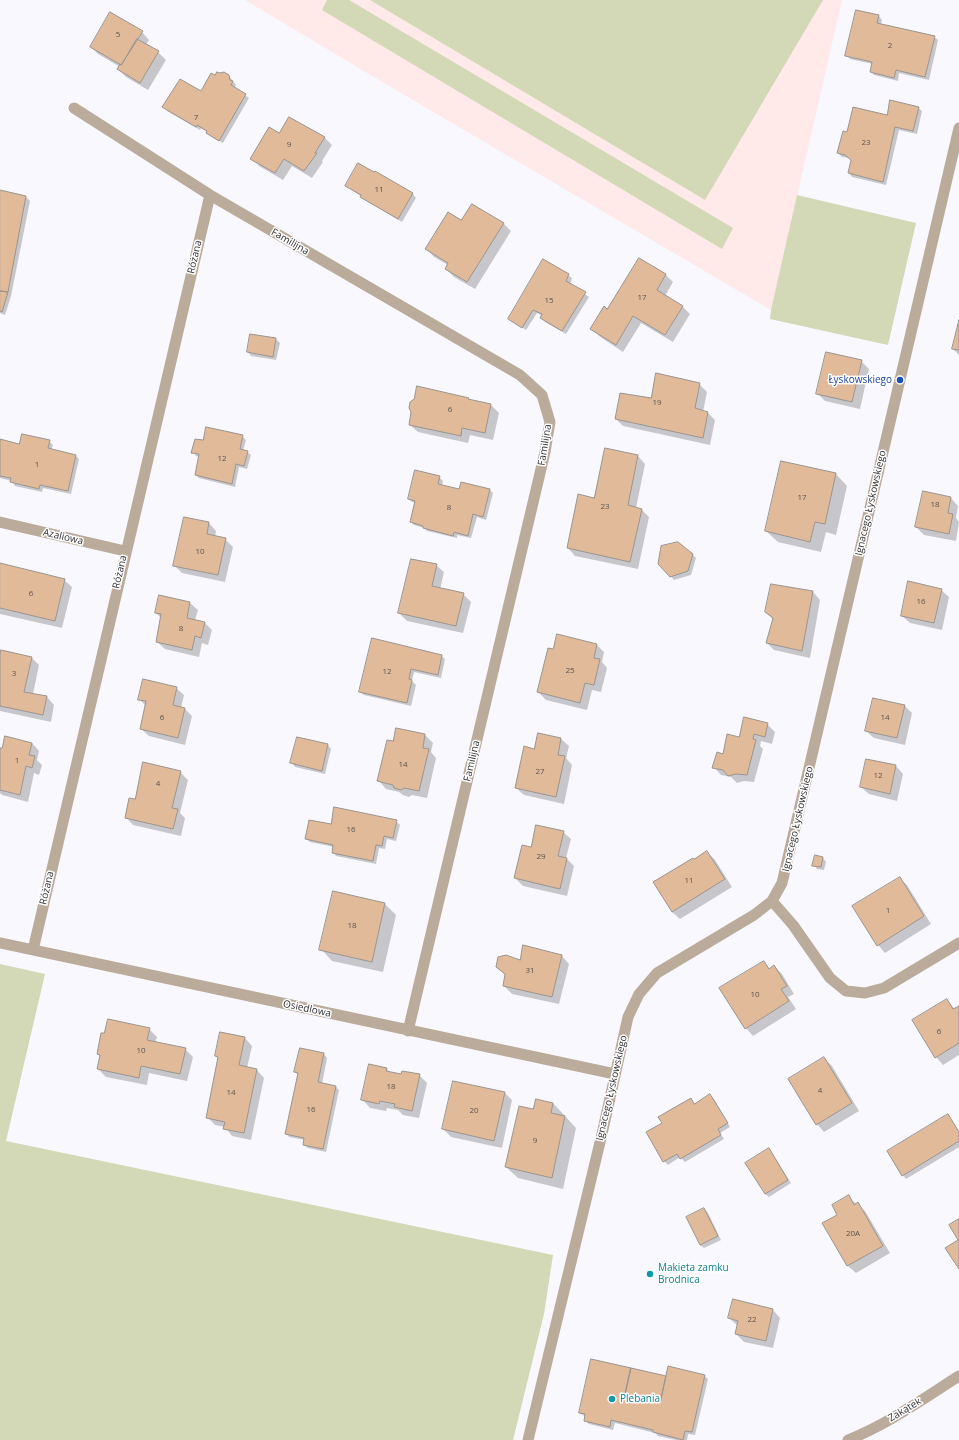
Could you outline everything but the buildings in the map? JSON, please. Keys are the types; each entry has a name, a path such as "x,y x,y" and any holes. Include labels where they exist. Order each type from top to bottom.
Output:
{"street":[{"name":"Familijna","path":"74,108 210,195 520,375 542,395 550,422 545,452 408,1031"},
{"name":"Ignacego Łyskowskiego","path":"528,1440 602,1134 628,1017 639,994 657,973 754,915 772,901 782,883 959,128"},
{"name":"Różana","path":"33,950 125,551 210,195"},
{"name":"Azaliowa","path":"0,522 125,551"},
{"path":"772,901 793,925 830,978 846,992 865,993 884,988 959,943"},
{"name":"Osiedlowa","path":"0,943 615,1074"},
{"name":"Zakątek","path":"848,1440 864,1434 959,1376"}],"shaded area":[{"path":"245,0 842,0 771,310 384,83"}],"green space":[{"path":"327,0 349,0 733,228 722,249 322,10"},
{"path":"370,0 823,0 705,200"},
{"path":"797,195 916,223 888,345 770,319"},
{"path":"0,964 45,974 6,1141 553,1255 544,1314 513,1440 0,1440"}],"place":[{"name":"Łyskowskiego","path":"900,380"},
{"name":"Makieta zamku Brodnica","path":"650,1274"},
{"name":"Plebania","path":"612,1399"}]}
